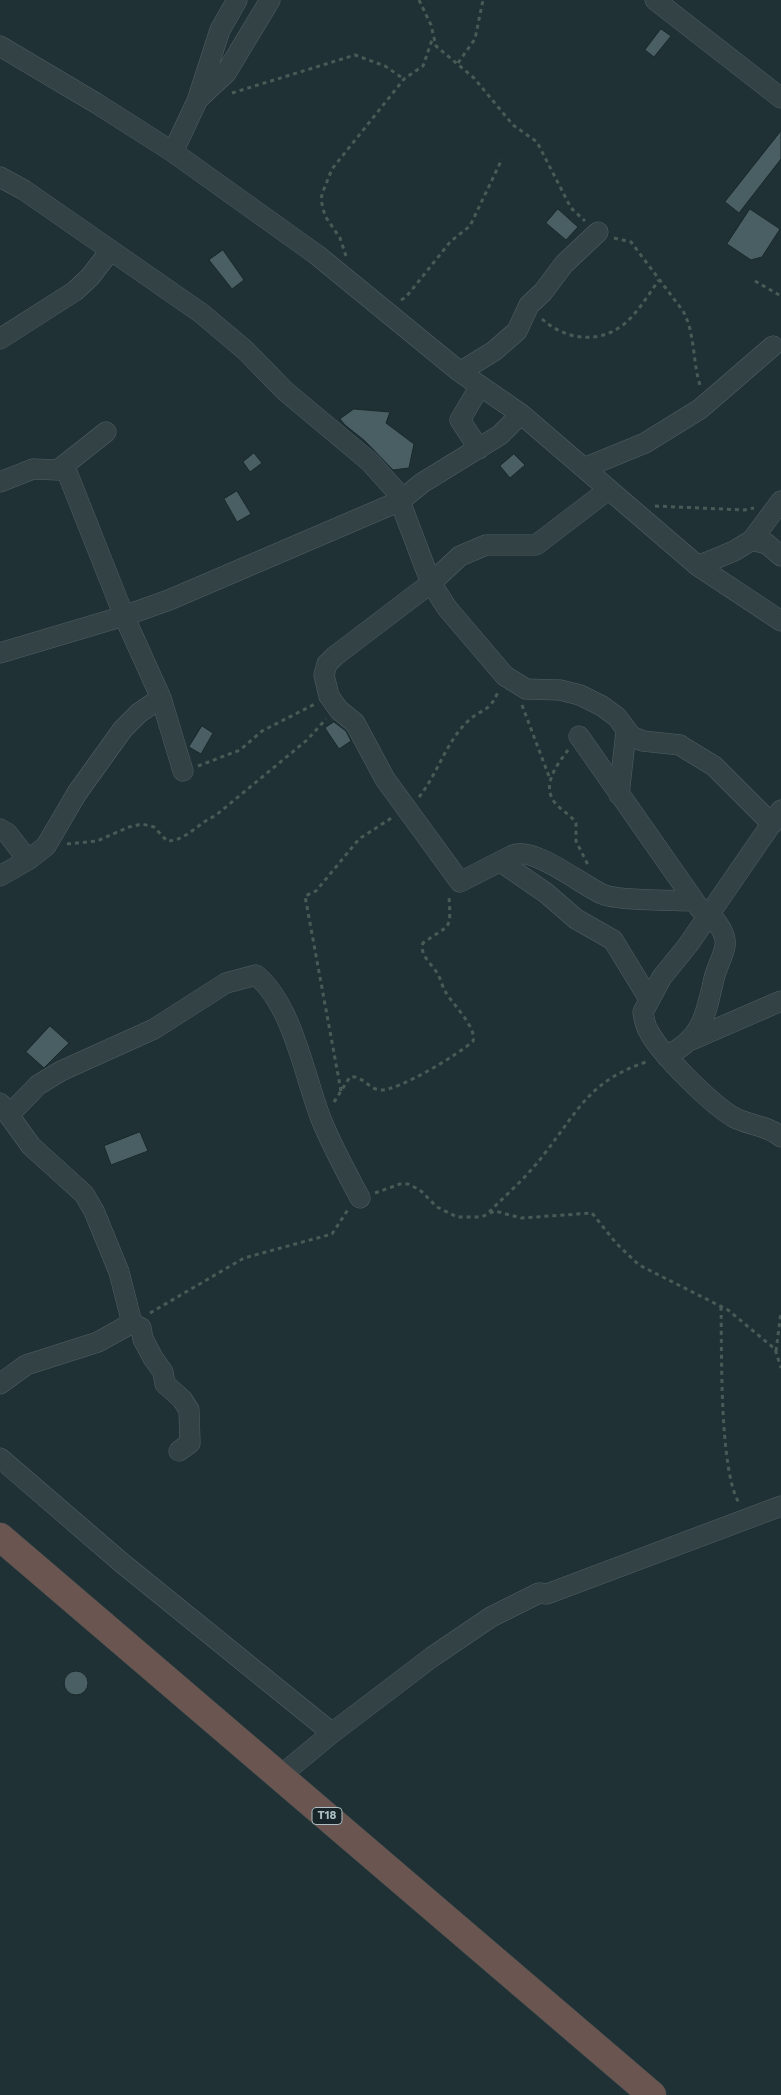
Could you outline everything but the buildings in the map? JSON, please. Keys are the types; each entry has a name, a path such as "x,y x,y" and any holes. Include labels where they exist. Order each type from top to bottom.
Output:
{"highway":[{"name":"T18","path":"0,1537 652,2095"}],"street":[{"path":"173,152 197,101 220,30 237,0"},
{"path":"197,101 226,73 270,0"},
{"path":"655,0 781,98"},
{"path":"0,46 96,103 173,152 354,283 460,372 521,414 698,566 781,621"},
{"path":"0,177 24,190 201,312 245,350 285,391 370,462 396,491 431,583 447,608 508,679 526,689 560,690 580,695 602,706 617,717 626,732 644,741 672,744 686,748 714,766 776,817 703,910 643,1012 646,1028 666,1056 722,1110 738,1119 774,1132 781,1137"},
{"path":"460,372 494,351 517,331 528,308 564,264 598,232"},
{"path":"0,339 75,291 90,277 110,251"},
{"path":"584,468 645,443 694,412 772,346"},
{"path":"479,449 460,420 480,386"},
{"path":"0,653 124,616 169,600 400,501 422,483 500,436 521,414"},
{"path":"0,482 33,469 50,472 65,467 106,432"},
{"path":"65,467 124,616 161,698 183,771"},
{"path":"608,490 536,545 483,546 454,560 431,583 335,656 327,664 324,675 334,703 355,723 385,779 461,882 522,853 548,863 587,884 601,894 703,910"},
{"path":"698,566 734,551 752,540 780,502"},
{"path":"752,540 767,544 781,556"},
{"path":"0,876 28,860 46,846 77,792 123,729 139,713 161,698"},
{"path":"619,795 626,732"},
{"path":"579,736 619,795 703,910 723,932 725,946 713,983 711,999 700,1026 691,1040"},
{"path":"0,829 7,833 28,860"},
{"path":"501,862 534,883 576,919 613,940 649,999"},
{"path":"179,1451 190,1443 189,1410 182,1400 165,1384 163,1372 150,1353 141,1328 132,1323 118,1272 94,1211 84,1194 31,1146 4,1109 54,1076 154,1030 226,983 256,975 267,984 292,1035 322,1120 360,1198"},
{"path":"666,1056 680,1049 691,1040 781,1000"},
{"path":"0,1384 26,1365 98,1342 132,1323"},
{"path":"0,1458 122,1563 332,1733"},
{"path":"280,1776 332,1733 432,1657 490,1617 538,1593 547,1594 781,1506"}],"path":[{"path":"354,283 340,238 325,216 321,200 322,194 332,169 404,79 423,66 432,40 431,25 419,0"},
{"path":"458,63 475,39 483,0"},
{"path":"432,40 440,51 458,63 474,78 513,125 537,142 571,208 598,232 630,242 689,322 694,368 701,388 694,412"},
{"path":"224,96 348,56 361,56 385,66 404,79"},
{"path":"381,305 406,297 451,241 470,226 502,159"},
{"path":"528,308 560,333 573,337 594,337 623,325 659,280"},
{"path":"755,281 781,296"},
{"path":"626,505 744,510 780,502"},
{"path":"508,679 550,780 551,797 576,823 576,841 589,868 587,884"},
{"path":"341,1091 305,896 316,891 359,838 376,826 408,809 421,795 452,740 469,720 490,707 508,679"},
{"path":"183,771 240,750 262,731 334,703"},
{"path":"46,846 97,841 142,824 154,827 167,841 176,841 204,820 214,816 307,740 334,703"},
{"path":"550,780 559,763 579,736"},
{"path":"322,1120 348,1078 352,1076 360,1078 374,1088 384,1090 392,1088 450,1058 474,1041 474,1034 471,1028 446,992 422,947 424,942 445,930 451,921 447,865"},
{"path":"132,1323 244,1258 332,1234 352,1203 360,1198 400,1184 408,1184 420,1190 448,1214 456,1217 481,1217 545,1153 559,1132 593,1090 625,1069 666,1056"},
{"path":"486,1214 501,1211 521,1218 539,1215 572,1216 587,1212 592,1213 616,1243 639,1265 721,1306 776,1351"},
{"path":"721,1306 724,1413 730,1477 735,1497 748,1519"},
{"path":"781,1312 776,1351 781,1368"}]}
